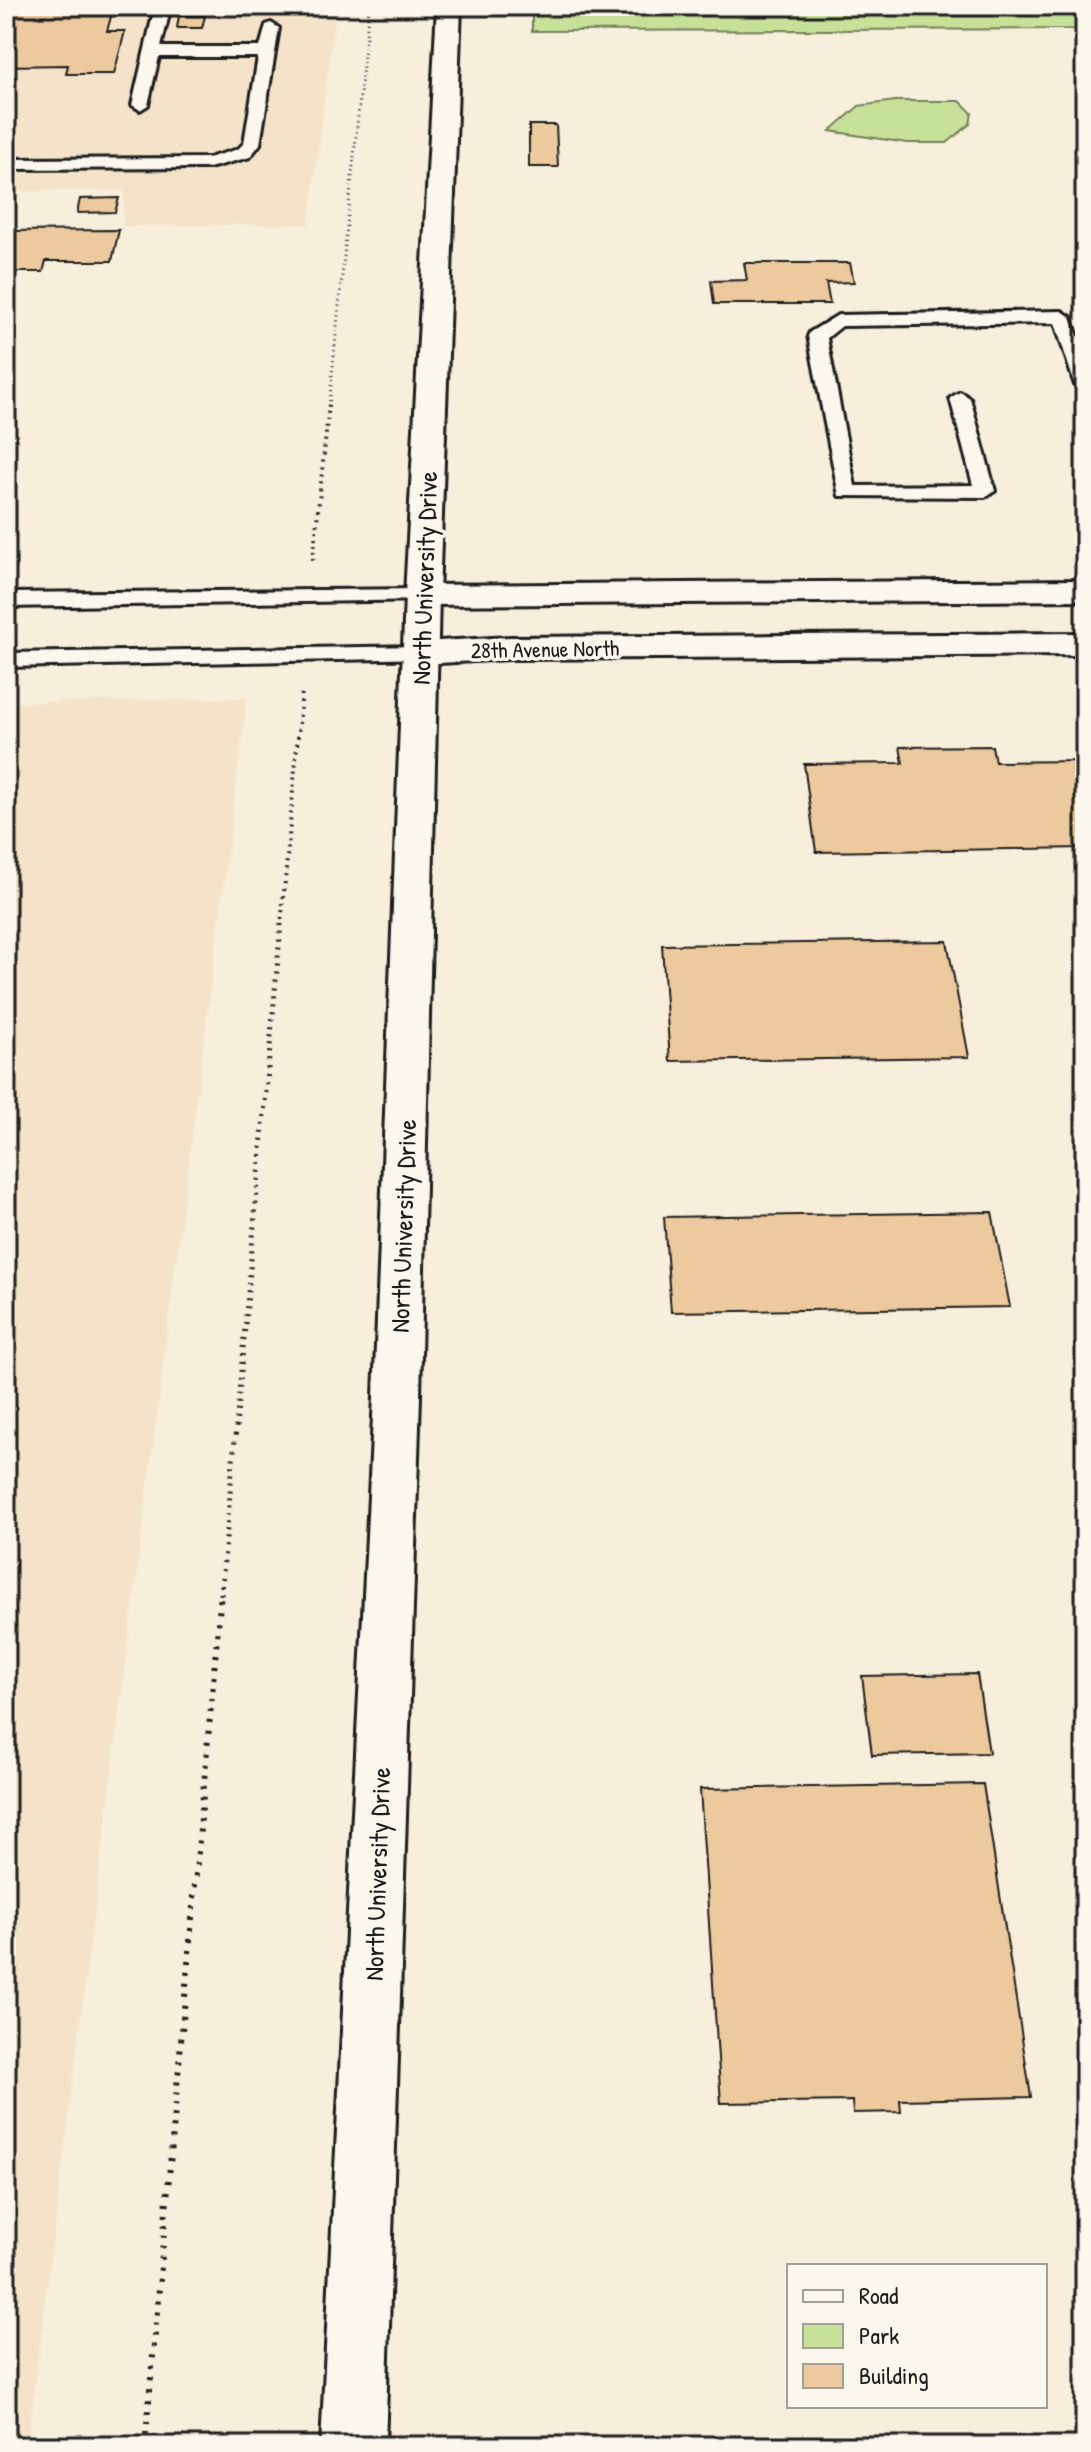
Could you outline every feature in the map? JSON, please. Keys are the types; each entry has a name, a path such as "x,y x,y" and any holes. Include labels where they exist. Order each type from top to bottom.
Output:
{"main road":[{"name":"North University Drive","path":"353,2446 397,1397 422,595 449,6"},
{"path":"422,595 1085,590"},
{"name":"28th Avenue North","path":"421,653 510,648 1085,644"}],"lane":[{"path":"140,105 163,6"},
{"path":"6,164 209,163 244,153 252,144 271,28"},
{"path":"152,52 266,52"},
{"path":"960,398 985,491 846,492 817,336 838,321 1062,317 1085,385"},
{"path":"6,600 422,595"},
{"name":"28th Avenue North","path":"6,660 421,653"}],"path":[{"path":"312,571 369,6"},
{"path":"145,2446 302,689"}],"shaded area":[{"path":"6,6 336,6 309,224 123,226 124,191 6,191"},
{"path":"247,698 27,2446 6,2446 6,703"}],"green space":[{"path":"532,6 1085,6 1085,29 532,31"},
{"path":"895,101 960,101 972,113 970,124 947,143 907,143 830,131 859,106"}],"building":[{"path":"14,6 114,6 107,31 125,31 114,74 66,74 68,65 6,66 6,28"},
{"path":"179,16 205,16 202,28 177,28"},
{"path":"529,125 556,125 558,167 529,167"},
{"path":"119,198 115,212 77,213 80,199"},
{"path":"119,230 112,261 46,261 43,272 12,272 15,261 6,261 6,231"},
{"path":"744,263 850,263 854,282 826,283 830,304 714,304 711,281 747,280"},
{"path":"992,746 995,762 1085,761 1085,848 816,852 804,764 903,763 900,747"},
{"path":"947,941 969,1057 670,1061 662,945"},
{"path":"992,1212 1010,1307 671,1312 664,1217"},
{"path":"977,1674 989,1753 872,1755 862,1676"},
{"path":"983,1784 1031,2097 900,2100 901,2112 853,2113 852,2101 721,2103 700,1789"}]}
